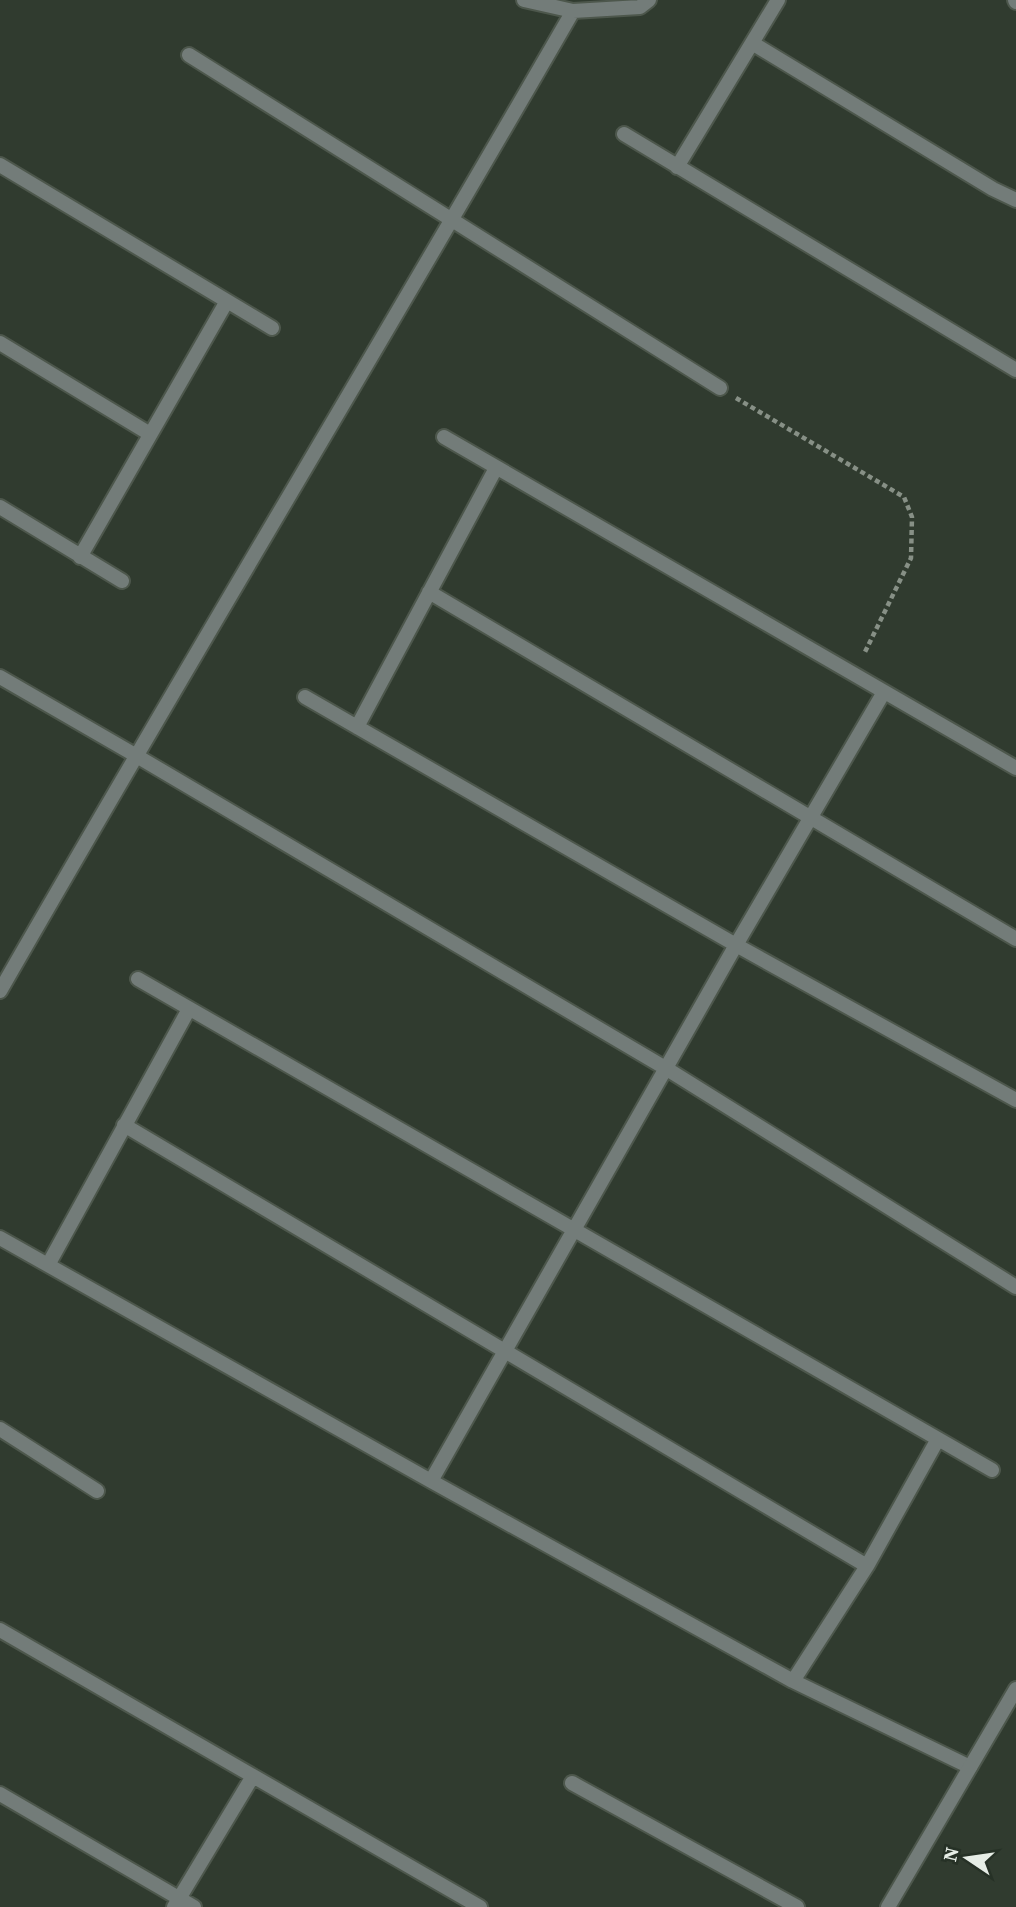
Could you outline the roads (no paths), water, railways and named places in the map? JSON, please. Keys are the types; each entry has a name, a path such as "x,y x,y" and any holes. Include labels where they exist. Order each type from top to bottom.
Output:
{"street":[{"path":"524,0 573,11 640,6 649,0"},
{"path":"677,167 778,0"},
{"path":"0,991 135,755 452,222 573,11"},
{"path":"752,43 993,190 1016,200"},
{"path":"189,55 720,388"},
{"path":"624,134 1016,370"},
{"path":"0,165 272,328"},
{"path":"80,557 227,301"},
{"path":"0,343 150,434"},
{"path":"444,437 1016,768"},
{"path":"357,727 496,468"},
{"path":"0,508 122,581"},
{"path":"429,592 1016,939"},
{"path":"0,677 667,1069 1016,1287"},
{"path":"431,1481 736,945 884,692"},
{"path":"305,697 736,945 1016,1100"},
{"path":"138,979 992,1469"},
{"path":"48,1265 189,1009"},
{"path":"124,1125 867,1566"},
{"path":"0,1238 793,1681 970,1767"},
{"path":"0,1429 97,1491"},
{"path":"793,1681 867,1566 938,1439"},
{"path":"0,1630 481,1907"},
{"path":"888,1907 1016,1689"},
{"path":"177,1903 253,1776"},
{"path":"572,1783 796,1907"},
{"path":"0,1794 177,1903 194,1907"}]}
